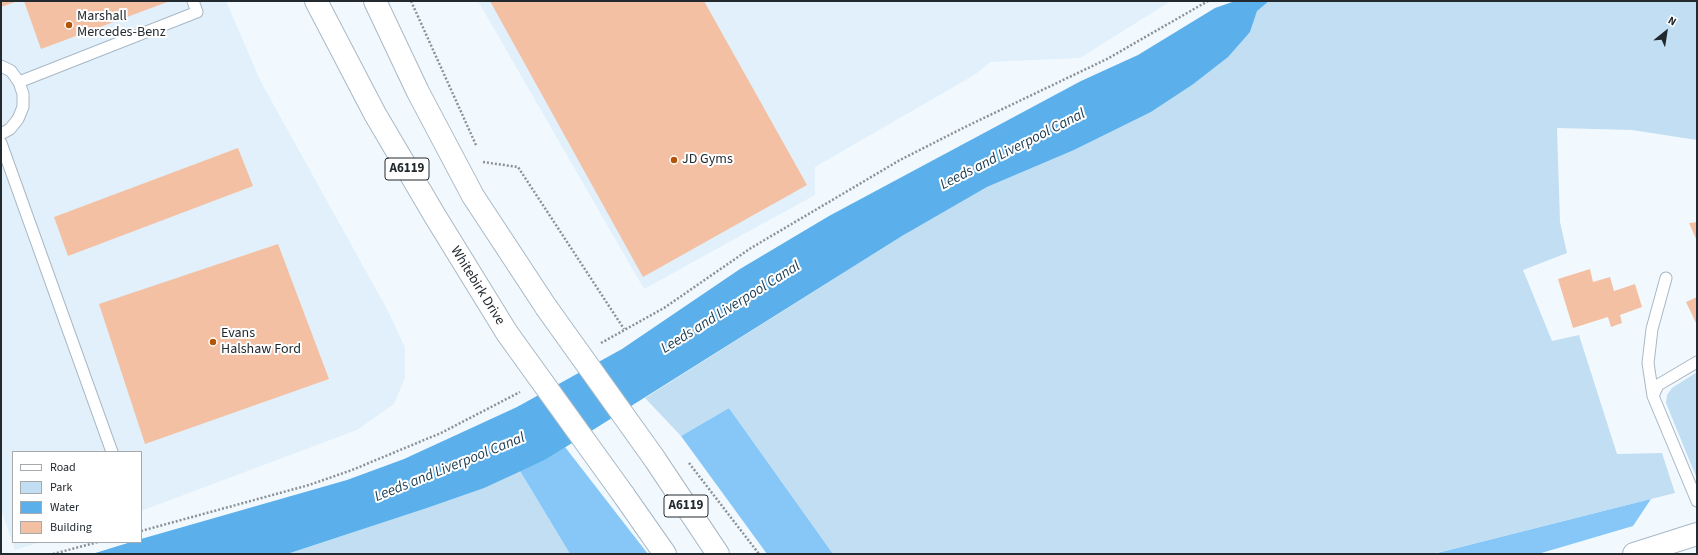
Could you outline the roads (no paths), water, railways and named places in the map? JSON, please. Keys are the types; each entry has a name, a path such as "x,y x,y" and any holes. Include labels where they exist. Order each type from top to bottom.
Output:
{"main road":[{"name":"Whitebirk Drive","path":"316,1 379,121 434,216 507,333 665,554"},
{"name":"A6119","path":"375,1 418,92 473,196 546,307 654,458 718,554"},
{"path":"1634,554 1697,534"}],"lane":[{"path":"19,82 197,12 193,1"},
{"path":"1,66 11,71 19,82 23,94 23,107 18,119 10,129 1,134"},
{"path":"1,143 112,451"},
{"path":"1666,278 1652,330 1648,363 1653,396 1697,501"},
{"path":"1653,396 1658,385 1697,362"}],"water":[{"name":"Leeds and Liverpool Canal","path":"1235,1 1269,1 1257,11 1250,32 1228,57 1192,85 1151,112 1074,150 987,187 902,236 545,460 484,488 287,554 92,554 128,543 142,543 142,539 347,480 404,459 517,407 622,349 740,269 829,216 1081,81 1138,55 1215,8"}],"place":[{"name":"Marshall Mercedes-Benz","path":"69,25"},
{"name":"JD Gyms","path":"674,160"},
{"name":"Evans Halshaw Ford","path":"213,342"}]}
